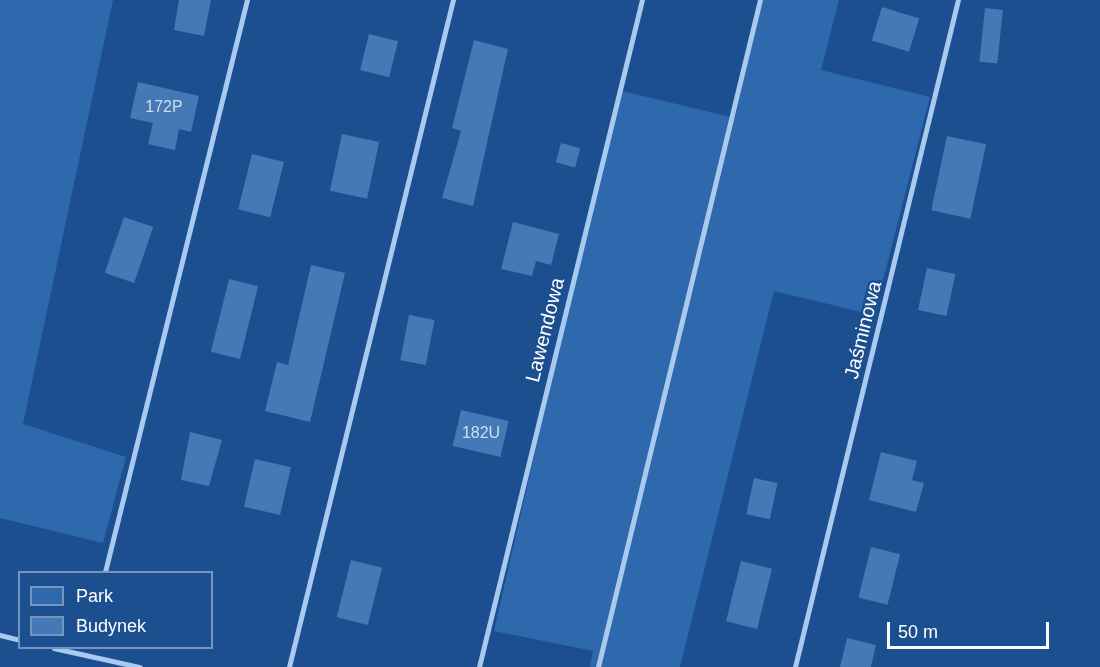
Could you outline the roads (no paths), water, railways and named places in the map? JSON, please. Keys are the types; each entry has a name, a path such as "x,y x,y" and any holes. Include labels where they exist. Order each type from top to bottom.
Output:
{"lane":[{"path":"105,571 247,0"},
{"path":"289,667 453,0"},
{"name":"Lawendowa","path":"479,667 642,0"},
{"path":"598,667 760,0"},
{"name":"Jaśminowa","path":"795,667 958,0"},
{"path":"0,635 18,640"},
{"path":"59,649 140,667"},
{"path":"84,654 86,649"}]}
